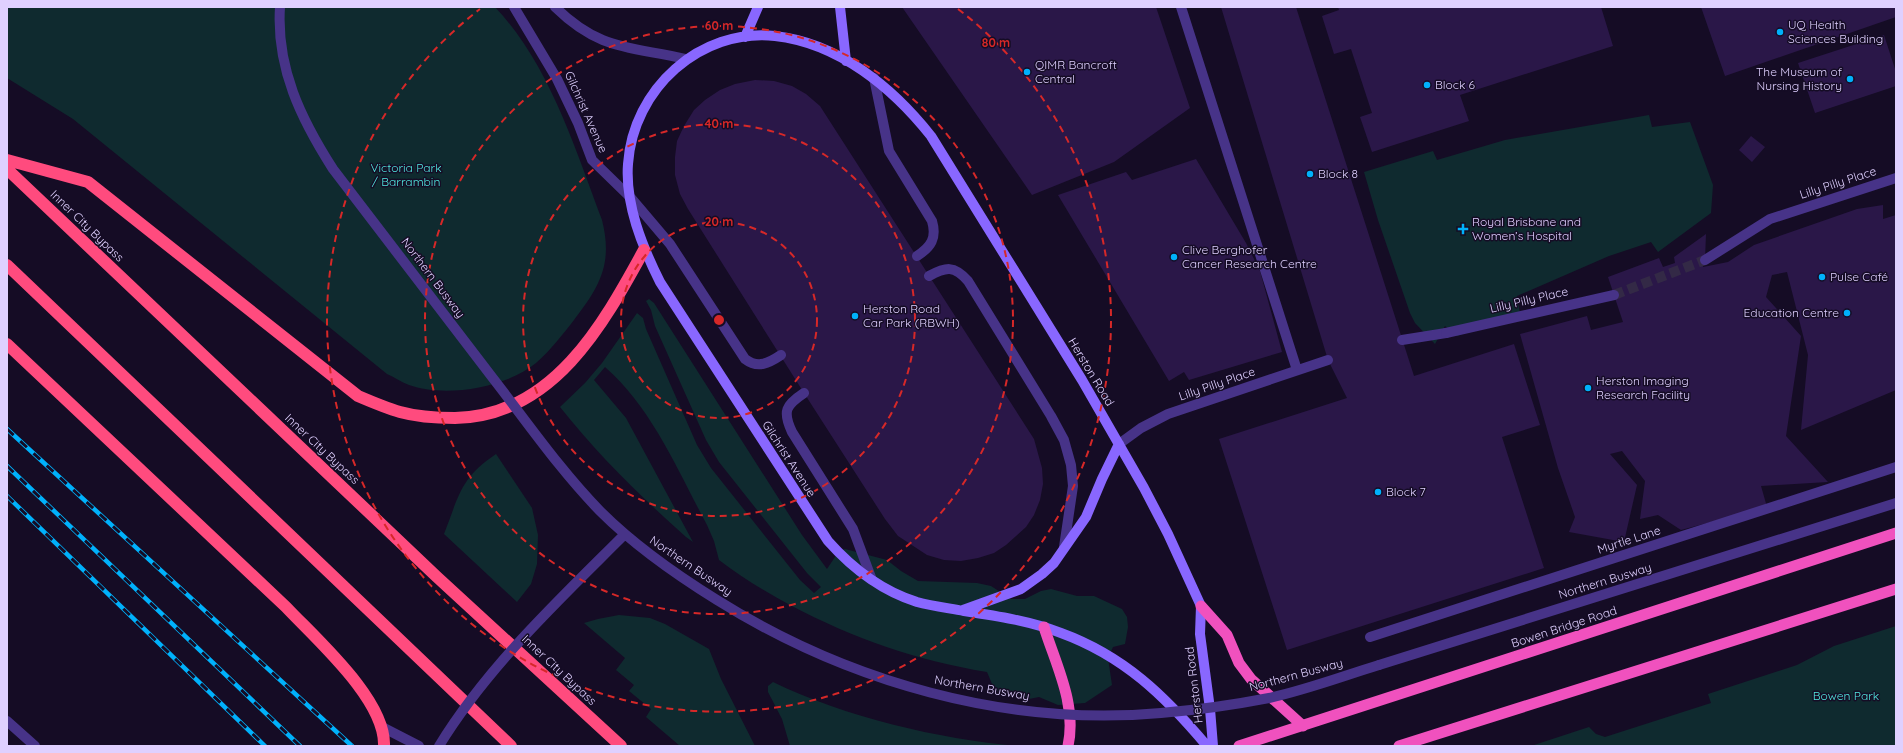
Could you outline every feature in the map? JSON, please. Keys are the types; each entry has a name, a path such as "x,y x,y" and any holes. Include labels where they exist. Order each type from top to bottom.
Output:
{"highway":[{"path":"7,160 88,182 358,396 401,413 437,418 461,418 493,412 523,400 545,386 555,378 588,342 619,296 644,250"},
{"name":"Inner City Bypass","path":"7,169 437,577 621,746"},
{"path":"7,265 511,746"},
{"path":"7,344 286,607 361,688 371,702 382,727 384,746"},
{"name":"Bowen Bridge Road","path":"1239,746 1896,533"},
{"path":"1399,746 1896,589"},
{"path":"1201,606 1227,635 1239,663 1251,679 1303,726"},
{"path":"1044,627 1066,693 1071,723 1068,746"}],"main road":[{"path":"745,37 758,7"},
{"path":"840,7 846,61"},
{"name":"Herston Road","path":"631,198 629,158 640,118 647,101 670,72 686,59 718,43 745,37 763,36 789,38 820,48 846,61 874,78 914,114 931,136 1082,380 1144,488 1168,534 1201,606 1200,634 1210,709 1213,746"},
{"name":"Gilchrist Avenue","path":"631,198 644,250 660,282 808,513 828,541 839,553 872,580 916,601 1026,622 1044,627 1094,648 1125,665 1167,700 1207,746"},
{"path":"963,610 1021,589 1042,574 1054,563 1086,517 1102,478 1119,444"}],"street":[{"name":"Northern Busway","path":"280,7 281,38 285,66 293,94 302,117 332,169 556,460 600,511 625,534 677,575 750,620 796,644 845,665 894,682 927,692 995,706 1048,713 1104,715 1160,713 1271,697 1324,682 1896,504"},
{"name":"Gilchrist Avenue","path":"514,7 557,79 576,117 592,160 631,198"},
{"path":"555,7 569,21 584,32 604,42 627,49 660,53 686,59"},
{"path":"1181,7 1297,370"},
{"path":"874,78 889,152 932,221 934,227 934,237 930,246 917,256"},
{"name":"Lilly Pilly Place","path":"1705,260 1770,219 1896,178"},
{"path":"631,198 670,244 745,359 754,365 760,365 766,364 781,355"},
{"path":"929,276 945,268 950,268 963,274 1051,416 1064,440 1072,465 1073,486 1064,547"},
{"name":"Lilly Pilly Place","path":"1402,340 1446,333 1614,294"},
{"name":"Lilly Pilly Place","path":"1119,444 1157,419 1194,404 1328,360"},
{"path":"804,393 789,405 787,409 787,423 853,529 872,580"},
{"name":"Myrtle Lane","path":"1370,637 1896,467"},
{"path":"439,746 458,715 476,691 548,611 625,534"},
{"path":"7,721 35,746"},
{"path":"382,727 419,746"}],"green space":[{"name":"Victoria Park / Barrambin","path":"7,7 495,7 531,54 545,80 571,136 602,220 606,249 605,262 597,285 583,308 556,342 536,363 523,372 509,379 475,388 440,391 409,385 387,374 73,119 7,78"},
{"path":"1649,115 1652,127 1690,122 1713,185 1711,213 1658,252 1651,242 1609,256 1517,296 1520,314 1457,336 1445,326 1435,344 1415,323 1410,313 1378,220 1364,172 1433,151 1437,160 1505,140"},
{"path":"649,299 654,303 802,535 827,569 839,551 845,549 887,560 901,571 918,581 977,583 991,586 1011,599 1025,599 1041,591 1051,589 1077,596 1094,596 1122,609 1127,617 1128,627 1125,644 1113,647 1108,658 1112,685 1085,703 1058,705 1039,697 1029,699 1015,693 995,691 987,672 935,661 886,647 862,638 790,605 754,584 719,560 714,541 707,525 663,441 637,401 622,383 605,367 594,380 626,418 693,542 686,537 620,475 574,425 560,407 585,383 602,363 637,313 643,318 646,329 697,445 711,468 800,580 814,593 821,587 807,573 719,462 706,440 655,326 651,310 646,301"},
{"path":"496,454 532,508 538,535 537,564 531,584 517,602 444,534 462,489 475,471"},
{"path":"619,615 650,618 665,624 709,649 721,679 755,746 680,746 646,717 651,709 629,691 634,685 616,670 625,658 584,623"},
{"name":"Bowen Park","path":"1896,626 1896,746 1531,746 1589,727 1596,734 1605,737 1711,703 1708,694 1797,665 1834,646"},
{"path":"773,682 801,695 861,716 924,732 987,743 1018,746 790,746 782,719 768,692 768,686"}],"building":[{"name":"QIMR Bancroft Central","path":"902,7 1156,7 1190,108 1114,162 1032,195"},
{"name":"Block 7","path":"1221,7 1296,7 1414,376 1514,344 1540,425 1502,437 1544,568 1287,650 1219,439 1347,398 1328,360"},
{"name":"Block 6","path":"1338,7 1601,7 1613,46 1460,95 1469,121 1372,152 1360,117 1372,113 1351,49 1334,54 1322,16 1339,10"},
{"name":"UQ Health Sciences Building","path":"1701,7 1896,7 1896,17 1725,76"},
{"name":"The Museum of Nursing History","path":"1884,35 1896,72 1896,86 1815,113 1798,63"},
{"name":"Herston Road Car Park (RBWH)","path":"755,80 774,81 792,86 806,94 820,106 1034,439 1042,468 1043,484 1040,500 1034,515 1026,527 1006,545 994,553 961,561 944,560 927,555 898,536 885,519 804,393 680,194 675,175 677,141 694,110 705,100 720,90 735,84"},
{"path":"1751,136 1765,147 1752,162 1739,150"},
{"name":"Clive Berghofer Cancer Research Centre","path":"1196,159 1246,243 1260,271 1282,352 1189,380 1184,372 1169,381 1058,195 1126,172 1132,180"},
{"path":"1883,205 1883,219 1896,215 1896,390 1801,430 1808,355 1787,272 1772,275 1766,297 1801,336 1786,436 1828,482 1761,486 1767,507 1681,530 1658,515 1640,519 1645,481 1622,451 1610,454 1637,485 1624,542 1569,532 1575,517 1558,468 1520,334 1587,316 1591,330 1623,322 1608,277 1659,258 1663,267 1675,263 1674,257 1706,234 1705,260 1703,267 1728,262 1754,245 1857,209"}],"tunnel":[{"path":"1614,295 1705,260"}],"railway":[{"path":"7,429 352,746"},
{"path":"7,466 300,746"},
{"path":"7,496 265,746"}],"place":[{"name":"UQ Health Sciences Building","path":"1780,32"},
{"name":"QIMR Bancroft Central","path":"1027,72"},
{"name":"The Museum of Nursing History","path":"1850,79"},
{"name":"Block 6","path":"1427,85"},
{"name":"Block 8","path":"1310,174"},
{"name":"Royal Brisbane and Women’s Hospital","path":"1463,229"},
{"name":"Clive Berghofer Cancer Research Centre","path":"1174,257"},
{"name":"Pulse Café","path":"1822,277"},
{"name":"Education Centre","path":"1847,313"},
{"name":"Herston Road Car Park (RBWH)","path":"855,316"},
{"name":"Herston Imaging Research Facility","path":"1588,388"},
{"name":"Block 7","path":"1378,492"}]}
